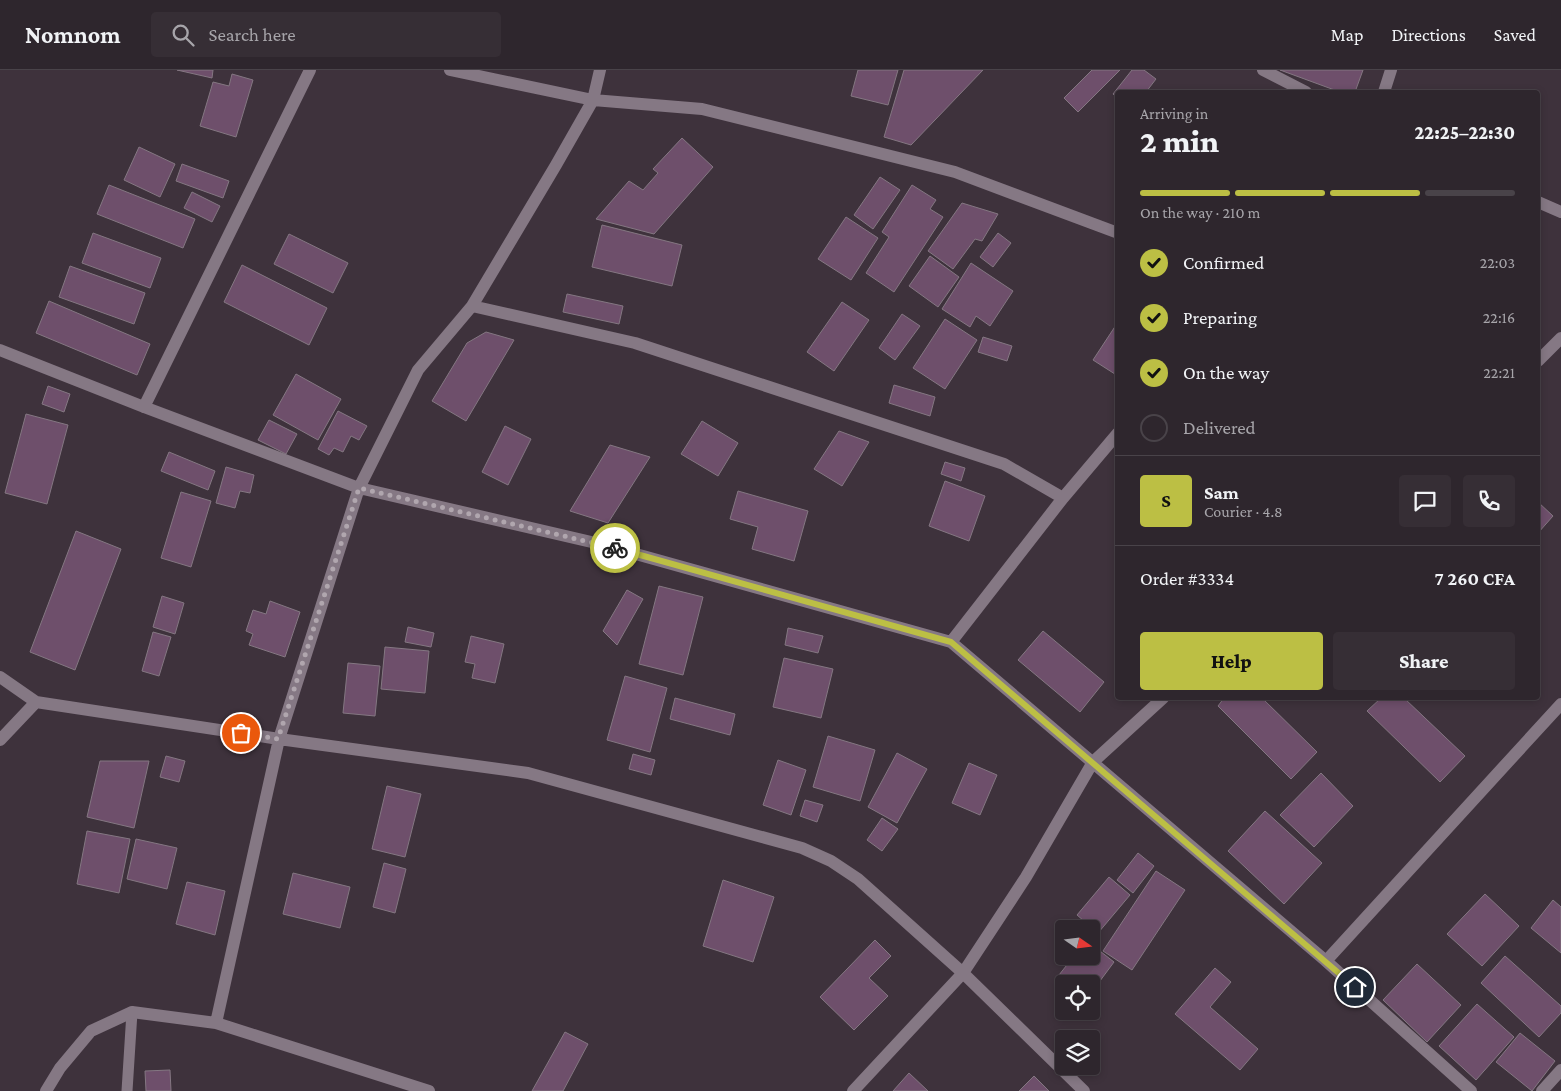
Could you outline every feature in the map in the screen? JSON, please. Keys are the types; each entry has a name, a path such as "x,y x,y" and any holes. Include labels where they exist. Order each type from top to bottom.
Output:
{"street":[{"path":"144,407 310,70"},
{"path":"450,70 593,100 702,109 954,172 1115,232"},
{"path":"216,1023 278,739 359,488 418,370 472,306 593,100 600,70"},
{"path":"1263,70 1302,90"},
{"path":"1385,90 1391,70"},
{"path":"1540,203 1561,212"},
{"path":"472,306 635,343 1004,464 1063,498"},
{"path":"1540,359 1561,338"},
{"path":"0,350 144,407 359,488 600,544 951,642 1326,961 1471,1091"},
{"path":"951,642 1063,498 1115,437"},
{"path":"0,677 36,702 278,739 528,773 802,848 831,861 858,879 963,973 1084,1091"},
{"path":"853,1091 963,973 1026,877 1093,762 1161,700"},
{"path":"0,740 36,702"},
{"path":"1326,961 1561,704"},
{"path":"46,1091 60,1068 91,1031 132,1012 216,1023 409,1088 429,1091"},
{"path":"1542,1091 1561,1070"}],"lane":[{"path":"127,1091 132,1012"}],"building":[{"path":"177,70 213,70 212,78"},
{"path":"858,70 898,70 888,105 851,96"},
{"path":"904,70 983,70 911,145 884,137"},
{"path":"1092,70 1120,70 1078,112 1064,98"},
{"path":"1132,70 1144,70 1156,79 1148,90 1116,90"},
{"path":"1280,70 1363,70 1356,90 1335,90"},
{"path":"232,74 253,80 236,137 200,126 213,82 229,86"},
{"path":"682,138 713,167 654,234 596,219 629,181 643,190 658,173 653,169"},
{"path":"139,147 175,164 160,197 124,180"},
{"path":"182,164 229,181 223,198 176,181"},
{"path":"880,177 900,190 873,229 854,215"},
{"path":"109,185 195,219 183,248 97,214"},
{"path":"912,185 936,200 930,209 943,217 894,292 866,273 889,237 882,232"},
{"path":"192,192 220,206 212,222 184,208"},
{"path":"962,203 998,214 982,241 975,239 953,269 928,251"},
{"path":"846,217 878,238 851,280 818,259"},
{"path":"602,225 682,245 672,286 592,267"},
{"path":"93,233 161,258 150,288 82,263"},
{"path":"998,233 1011,243 993,267 980,257"},
{"path":"289,234 348,263 333,293 274,264"},
{"path":"930,256 959,277 938,307 909,286"},
{"path":"971,263 1013,291 990,326 976,316 970,327 942,309"},
{"path":"242,265 327,308 309,345 224,302"},
{"path":"70,266 145,293 134,324 59,297"},
{"path":"567,294 623,306 619,324 563,312"},
{"path":"49,301 150,344 137,375 36,333"},
{"path":"842,302 869,320 834,371 807,352"},
{"path":"902,314 920,326 895,360 879,348"},
{"path":"945,319 977,340 945,389 913,368"},
{"path":"1115,327 1115,374 1093,360"},
{"path":"486,332 514,340 466,421 432,401 467,343"},
{"path":"983,337 1012,346 1007,361 978,352"},
{"path":"296,374 341,399 318,440 273,415"},
{"path":"894,385 935,397 930,416 889,403"},
{"path":"48,386 70,394 64,412 42,404"},
{"path":"338,411 367,426 359,440 351,436 343,452 334,448 329,455 318,449"},
{"path":"26,414 68,425 47,504 5,493"},
{"path":"269,420 297,434 286,454 258,440"},
{"path":"702,421 738,443 718,476 681,454"},
{"path":"505,426 531,439 508,485 482,472"},
{"path":"839,431 869,442 842,486 814,469"},
{"path":"610,445 650,457 608,523 570,511"},
{"path":"169,452 215,471 208,490 161,471"},
{"path":"945,462 965,468 961,481 941,474"},
{"path":"226,467 254,475 250,493 240,491 235,508 216,503"},
{"path":"945,481 985,496 969,541 929,526"},
{"path":"738,491 808,511 794,561 752,549 758,527 730,519"},
{"path":"181,492 211,501 191,567 161,558"},
{"path":"1540,504 1553,516 1540,531"},
{"path":"76,531 121,549 75,670 30,652"},
{"path":"659,586 703,597 683,675 639,664"},
{"path":"627,590 643,599 617,645 603,631"},
{"path":"162,596 184,603 175,634 153,627"},
{"path":"270,601 300,612 285,657 249,645 253,634 246,631 253,610 266,614"},
{"path":"408,627 434,633 431,647 405,642"},
{"path":"788,628 823,636 818,653 785,645"},
{"path":"1043,631 1104,682 1080,712 1018,660"},
{"path":"153,632 171,637 159,676 142,671"},
{"path":"471,636 504,644 495,683 472,678 475,664 465,662"},
{"path":"385,647 429,651 425,693 381,689"},
{"path":"784,658 833,669 821,718 773,707"},
{"path":"348,663 380,666 375,716 343,713"},
{"path":"625,676 667,688 650,752 607,740"},
{"path":"675,698 735,714 730,735 670,719"},
{"path":"1222,700 1264,700 1317,752 1291,779 1218,706"},
{"path":"1379,700 1406,700 1465,756 1440,782 1367,711"},
{"path":"828,736 875,750 860,801 813,787"},
{"path":"897,753 927,769 897,823 868,807"},
{"path":"633,754 655,760 651,775 629,769"},
{"path":"166,756 185,761 179,782 160,777"},
{"path":"778,760 806,770 791,815 763,805"},
{"path":"100,761 149,761 134,828 87,817"},
{"path":"969,763 997,775 980,815 952,803"},
{"path":"1321,773 1353,806 1314,847 1280,815"},
{"path":"387,786 421,794 405,857 372,849"},
{"path":"805,800 823,805 817,822 800,816"},
{"path":"1265,811 1322,863 1284,904 1228,851"},
{"path":"882,818 898,829 882,851 867,840"},
{"path":"87,831 130,839 119,893 77,884"},
{"path":"136,839 177,848 167,889 127,879"},
{"path":"1138,853 1154,866 1133,893 1117,880"},
{"path":"384,863 406,869 395,913 373,907"},
{"path":"1156,871 1185,890 1132,970 1103,951"},
{"path":"293,873 350,887 340,928 283,914"},
{"path":"1109,877 1130,895 1100,931 1100,920 1083,920 1077,915"},
{"path":"723,880 774,897 753,962 703,946"},
{"path":"187,882 225,891 215,935 176,924"},
{"path":"1485,894 1519,926 1482,966 1447,934"},
{"path":"1553,900 1561,907 1561,953 1531,928"},
{"path":"875,940 891,956 869,978 888,996 854,1030 820,997"},
{"path":"1100,951 1114,962 1100,981 1100,975 1059,975 1067,965 1100,965"},
{"path":"1505,956 1561,1006 1561,1013 1539,1037 1481,983"},
{"path":"1417,964 1461,1005 1427,1042 1383,1000"},
{"path":"1215,968 1231,982 1210,1007 1258,1049 1240,1070 1175,1014"},
{"path":"1477,1004 1514,1037 1476,1080 1439,1046"},
{"path":"565,1032 588,1044 563,1091 532,1091"},
{"path":"1520,1033 1555,1061 1532,1091 1496,1062"},
{"path":"170,1070 171,1091 146,1091 145,1071"},
{"path":"909,1073 928,1091 893,1091"},
{"path":"1034,1076 1049,1091 1019,1091"}],"way so far":[{"path":"241,733 278,739 359,488 615,548"}],"route":[{"path":"615,548 951,642 1122,786 1355,987"}]}
